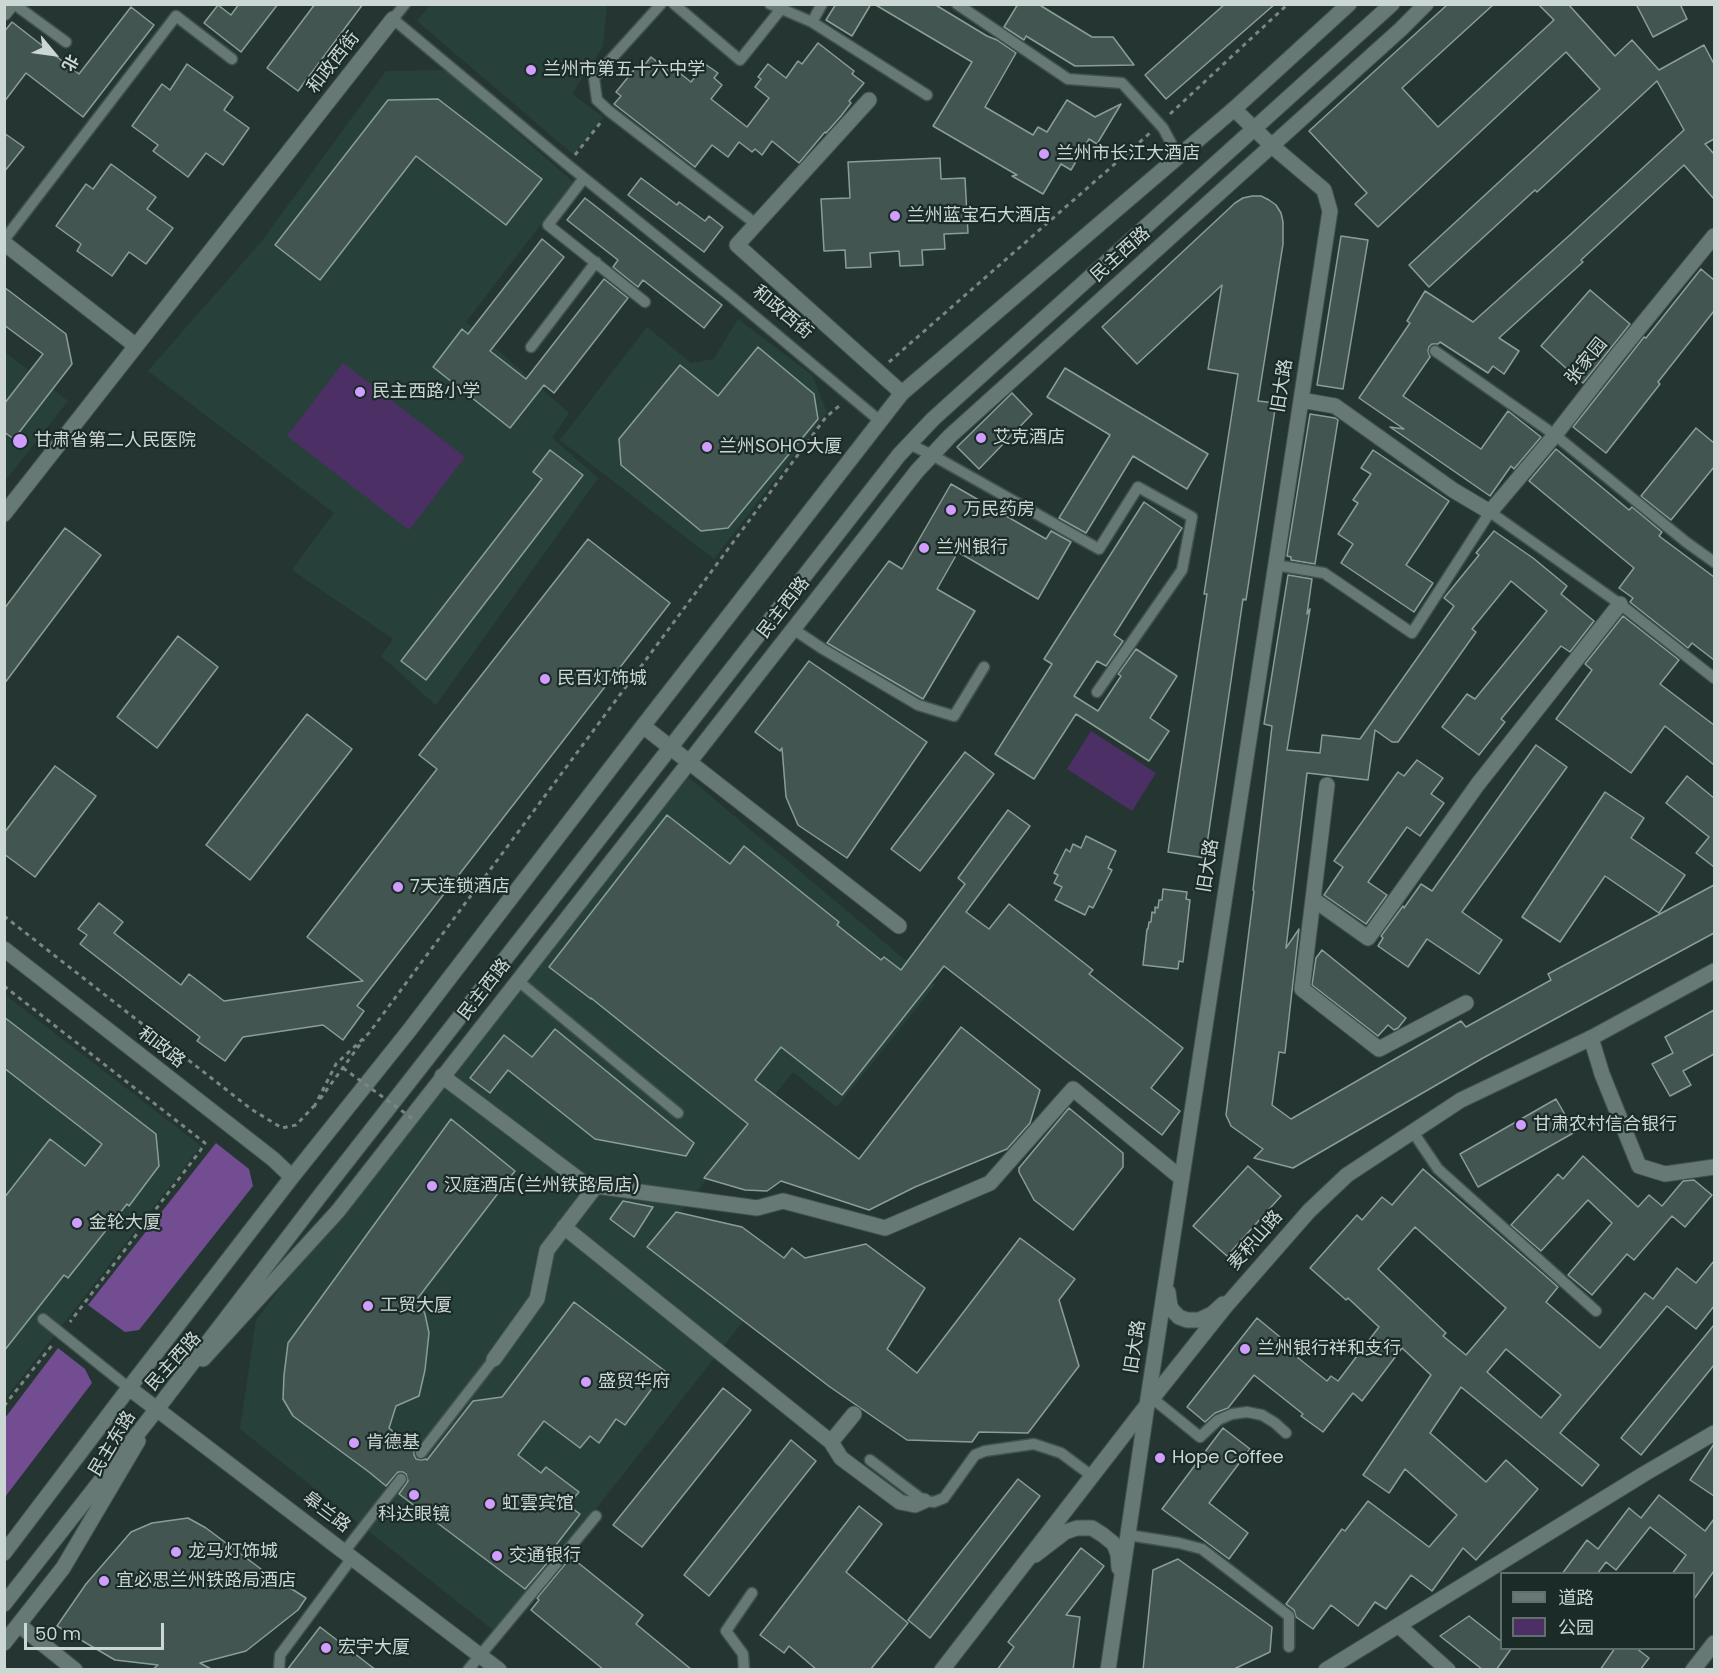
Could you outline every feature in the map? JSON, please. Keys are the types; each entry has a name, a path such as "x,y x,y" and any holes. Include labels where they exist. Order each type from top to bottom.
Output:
{"street":[{"path":"4,13 12,4"},
{"name":"民主西路","path":"129,1388 292,1177 408,1032 902,393 1234,109 1349,4"},
{"name":"民主西路","path":"157,1409 319,1197 899,455 942,411 1392,4"},
{"name":"民主西路","path":"157,1409 338,1211 917,471 950,436 1426,4"},
{"name":"和政西街","path":"4,514 393,19"},
{"path":"869,100 737,245 902,393"},
{"name":"旧大路","path":"1108,1670 1181,1178 1330,211 1324,190 1272,146 1234,109"},
{"name":"张家园","path":"1490,512 1555,435 1714,236"},
{"path":"4,241 136,346"},
{"path":"1301,400 1335,406 1453,490 1490,512"},
{"path":"1313,898 1368,938 1478,784 1620,604"},
{"path":"643,726 899,926"},
{"path":"1327,784 1302,989 1379,1049 1466,1003"},
{"name":"和政路","path":"4,950 273,1159 292,1177"},
{"name":"麦积山路","path":"942,1670 1225,1306 1309,1211 1347,1175 1461,1100 1591,1038 1714,971"},
{"path":"1591,1038 1602,1074 1639,1166 1665,1174 1714,1167"},
{"path":"442,1076 593,1190"},
{"path":"494,1359 537,1299 547,1250 596,1186 757,1208 783,1201 885,1228 990,1183 1073,1089 1181,1178"},
{"path":"564,1227 831,1442 841,1458 900,1502 915,1505 924,1501"},
{"path":"1168,1268 1170,1306 1179,1317 1187,1320 1199,1320 1212,1314 1251,1277"},
{"name":"皋兰路","path":"129,1388 499,1670"},
{"name":"民主东路","path":"4,1553 129,1388"},
{"name":"民主东路","path":"4,1604 157,1409"},
{"name":"民主东路","path":"4,1643 63,1568 157,1409"},
{"path":"831,1442 854,1414"},
{"path":"1326,1670 1714,1432"},
{"path":"1014,1576 1055,1538 1077,1528 1092,1528 1104,1534 1114,1544 1118,1554 1120,1574 1118,1602"},
{"path":"4,1540 19,1534"},
{"path":"19,1625 75,1670"},
{"path":"1399,1626 1448,1670"},
{"path":"1693,1670 1714,1643"}],"lane":[{"path":"12,4 66,42"},
{"path":"393,19 405,4"},
{"path":"661,4 594,78 597,100 756,224"},
{"path":"674,4 740,60 781,9"},
{"path":"770,4 812,22 927,95"},
{"path":"812,22 822,4"},
{"path":"957,4 1068,78 1122,83 1163,128 1178,156"},
{"path":"4,241 176,16 232,59"},
{"name":"和政西街","path":"393,19 880,421"},
{"path":"584,178 548,225 645,302"},
{"path":"531,347 596,262"},
{"path":"1435,351 1555,435 1686,542 1714,562"},
{"path":"909,444 1099,549 1138,487 1192,518 1182,570 1097,692"},
{"path":"1490,512 1620,604 1714,678"},
{"name":"张家园","path":"1275,565 1324,573 1412,633 1490,512"},
{"path":"793,629 918,705 954,716 984,667"},
{"path":"518,980 678,1113"},
{"path":"1413,1132 1438,1169 1596,1311"},
{"path":"43,1319 129,1388"},
{"path":"421,1453 494,1359"},
{"path":"1149,1401 1200,1437 1218,1420 1232,1414 1247,1412 1262,1415 1286,1433"},
{"path":"870,1460 924,1501 934,1502 944,1498 975,1455 985,1451 1034,1444 1061,1453 1092,1476"},
{"path":"279,1670 280,1654 401,1479"},
{"path":"468,1670 596,1516"},
{"path":"1128,1535 1202,1549 1289,1616 1289,1647"},
{"path":"744,1670 743,1654 726,1631 752,1593"}],"path":[{"path":"568,165 609,111"},
{"path":"4,916 250,1109 282,1128 296,1125 314,1107 369,1033"},
{"path":"4,986 205,1143 4,1407"},
{"path":"343,1068 413,1119"}],"shaded area":[{"name":"兰州市第五十六中学","path":"430,5 607,5 603,46 572,94 603,117 574,155 417,21"},
{"name":"民主西路小学","path":"446,70 573,182 466,322 569,413 552,438 598,478 436,705 381,656 393,639 292,570 334,513 148,371 262,241 386,71"},
{"name":"兰州SOHO大厦","path":"738,319 812,375 827,412 714,559 560,440 647,327 691,363 714,359"},
{"name":"甘肃省第二人民医院","path":"5,352 68,401 5,481"},
{"path":"676,767 935,985 837,1107 793,1072 653,1246 744,1320 498,1634 240,1429 256,1320"},
{"path":"4,994 201,1146 5,1399 4,1399"},
{"path":"216,1143 249,1169 253,1186 139,1330 125,1332 88,1305"},
{"path":"58,1348 85,1369 92,1383 5,1497 5,1418"}],"green space":[{"path":"343,363 465,457 409,530 287,436"},
{"path":"1091,731 1156,773 1132,811 1067,769"}],"building":[{"path":"239,4 278,4 241,52 204,23 218,5 231,15"},
{"path":"315,4 363,4 298,91 267,68"},
{"path":"836,4 871,4 852,36 826,20"},
{"path":"874,4 934,4 1016,53 985,107 1033,135 1038,127 1047,132 1067,100 1095,117 1121,104 1097,144 1089,139 1071,170 1061,164 1043,194 1012,176 1017,175 933,126 972,62"},
{"path":"1018,4 1038,4 1092,37 1113,37 1134,65 1075,66 1026,36 1024,40 1004,27"},
{"path":"1225,4 1275,4 1166,99 1145,75"},
{"path":"1448,4 1494,4 1402,88 1438,127 1554,20 1538,4 1568,4 1615,56 1632,40 1659,70 1704,45 1714,64 1714,139 1705,144 1714,154 1714,199 1684,165 1581,260 1583,262 1499,338 1519,351 1504,374 1493,366 1488,373 1440,342 1429,347 1430,357 1403,396 1481,449 1508,411 1541,437 1514,469 1511,466 1490,496 1390,427 1404,429 1359,398 1410,323 1407,321 1425,291 1473,322 1684,130 1657,81 1537,192 1535,190 1429,287 1409,265 1600,89 1566,52 1378,227 1355,204 1367,193 1309,131"},
{"path":"1636,4 1680,4 1687,19 1653,37"},
{"path":"131,7 154,25 83,117 26,73 4,102 4,32 12,22 79,74"},
{"path":"818,43 854,71 852,74 864,83 849,101 851,103 841,116 799,163 772,141 762,155 755,149 752,152 739,142 728,157 712,145 695,167 614,104 621,96 616,92 638,65 642,68 651,57 669,71 672,67 691,82 705,64 718,73 714,78 722,85 711,99 747,127 769,98 755,87 761,79 758,77 768,64 786,78 798,61 802,64"},
{"path":"187,64 233,97 224,110 249,128 223,165 206,153 188,177 153,151 158,145 132,126 162,84 170,90"},
{"path":"438,99 542,179 506,225 416,156 320,280 275,245 388,100"},
{"path":"4,133 24,147 4,172"},
{"name":"兰州蓝宝石大酒店","path":"940,158 941,179 965,178 968,233 944,234 945,249 922,250 923,265 900,266 899,251 870,253 871,267 846,268 845,250 824,251 821,199 850,198 848,162"},
{"path":"111,164 156,197 147,209 173,228 146,264 129,252 112,276 77,251 81,244 56,226 86,184 93,189"},
{"path":"641,178 677,205 679,202 705,221 709,216 723,227 704,252 628,195"},
{"path":"1252,196 1261,196 1276,205 1283,222 1283,244 1258,401 1276,403 1246,600 1243,599 1205,858 1168,852 1238,374 1208,369 1222,285 1137,364 1102,327 1235,203"},
{"path":"585,198 722,305 704,328 643,280 638,287 613,267 618,260 567,220"},
{"path":"1341,236 1368,240 1343,389 1317,385"},
{"path":"542,239 564,257 490,351 526,379 604,279 628,298 554,393 544,385 510,428 433,367 462,329 468,334"},
{"path":"1701,269 1714,280 1714,311 1606,453 1573,427"},
{"path":"4,287 66,334 72,364 14,439 4,432 4,404 43,354 4,325"},
{"path":"1590,290 1630,324 1583,383 1541,346"},
{"name":"兰州SOHO大厦","path":"758,347 814,394 818,419 728,528 701,531 621,465 619,439 680,365 718,396"},
{"path":"1065,368 1208,454 1187,489 1133,456 1086,533 1059,518 1110,435 1047,397"},
{"path":"1012,393 1032,414 979,469 957,447"},
{"path":"1310,414 1338,420 1315,564 1291,560 1291,557 1287,556"},
{"path":"1696,428 1714,443 1714,467 1671,520 1641,496"},
{"path":"1556,449 1629,510 1632,507 1662,532 1659,536 1714,577 1714,660 1692,643 1688,648 1630,602 1633,598 1619,588 1634,568 1529,481"},
{"path":"550,450 583,475 426,680 401,661 542,479 533,472"},
{"path":"1373,450 1449,501 1406,565 1433,583 1414,612 1341,563 1353,544 1338,534 1358,503 1353,500 1371,474 1361,468"},
{"path":"951,484 1046,539 1051,531 1071,542 1038,599 958,552 937,589 975,611 923,699 827,643 889,561 902,569"},
{"path":"1144,502 1182,528 1114,635 1123,641 1106,666 1097,661 1074,696 1098,711 1121,676 1118,674 1136,649 1177,676 1150,718 1169,731 1149,761 1076,714 1034,779 995,754 1052,664 1044,659"},
{"path":"65,528 101,555 4,684 4,609"},
{"path":"1494,531 1533,558 1567,586 1561,594 1594,621 1570,652 1561,646 1501,719 1505,722 1479,755 1442,727 1467,694 1475,699 1547,611 1511,581 1472,629 1476,632 1398,742 1392,742 1375,730 1368,780 1307,773 1286,948 1299,929 1285,1053 1279,1052 1272,1105 1291,1119 1461,1021 1466,1027 1551,980 1548,974 1714,885 1714,933 1483,1058 1293,1168 1254,1158 1263,1149 1231,1126 1226,1115 1272,726 1264,724 1288,575 1312,579 1307,614 1310,609 1287,750 1320,753 1322,735 1360,739 1454,606 1444,598 1479,555 1476,553"},
{"path":"588,539 670,603 357,1006 364,1011 343,1040 323,1025 243,1037 225,1061 197,1041 200,1037 80,944 87,935 78,929 99,903 123,922 114,933 181,985 189,974 224,1001 363,981 307,937 437,769 419,755"},
{"path":"1623,616 1679,660 1660,684 1714,725 1714,765 1665,726 1631,773 1556,719 1592,670 1585,664"},
{"path":"178,636 218,667 157,748 117,717"},
{"path":"809,661 927,742 847,858 798,825 786,797 782,748 780,751 755,732"},
{"path":"307,714 352,749 250,880 206,845"},
{"path":"1536,745 1567,767 1462,912 1502,940 1479,974 1427,939 1408,967 1378,946 1383,938 1381,936 1421,884 1432,891"},
{"path":"965,752 994,774 920,871 891,849"},
{"path":"1417,760 1443,778 1431,794 1444,803 1420,836 1407,827 1368,882 1387,895 1366,924 1324,895 1343,867 1334,861 1398,772 1404,776"},
{"path":"55,766 96,796 35,877 4,854 4,833"},
{"path":"1687,776 1714,798 1714,867 1696,853 1709,837 1666,803"},
{"path":"1605,792 1644,818 1631,838 1685,875 1659,913 1605,876 1560,942 1522,917"},
{"path":"1008,810 1030,826 966,912 989,929 1009,904 1093,970 1089,974 1183,1048 1151,1088 1180,1111 1162,1135 944,966 842,1095 781,1047 755,1080 859,1159 961,1027 1040,1090 1030,1123 1007,1149 915,1187 869,1210 781,1181 767,1191 745,1190 704,1178 748,1124 549,967 667,815 730,864 744,846 839,922 837,925 881,960 884,957 901,970 965,884 958,878"},
{"path":"1086,836 1116,851 1108,868 1112,870 1093,908 1089,906 1085,915 1055,900 1062,887 1054,883 1058,875 1054,873 1066,849 1070,852 1073,844 1081,848"},
{"path":"1163,889 1187,892 1186,899 1190,900 1183,962 1179,961 1178,969 1143,965 1147,929 1151,922 1152,912 1155,913 1155,907 1158,908 1159,900 1162,900"},
{"path":"1322,950 1406,1018 1398,1028 1394,1030 1388,1025 1378,1036 1312,985 1316,958"},
{"path":"1714,1010 1714,1054 1683,1071 1691,1085 1670,1096 1652,1064 1673,1053 1665,1037"},
{"path":"4,1017 156,1134 159,1166 129,1206 127,1204 68,1278 64,1275 4,1351 4,1198 50,1139 85,1166 102,1144 4,1068"},
{"path":"555,1029 694,1143 686,1156 595,1139 508,1070 490,1093 470,1078 504,1035 532,1057"},
{"path":"1556,1099 1575,1132 1478,1187 1460,1154"},
{"path":"1069,1108 1123,1153 1123,1167 1073,1230 1034,1200 1019,1172 1019,1168"},
{"path":"451,1119 515,1171 418,1298 425,1314 429,1333 425,1370 419,1396 396,1406 389,1428 414,1450 416,1459 427,1460 473,1401 502,1397 574,1302 665,1371 625,1425 616,1419 599,1443 590,1436 580,1448 544,1421 518,1455 541,1473 546,1467 579,1492 568,1505 580,1514 556,1545 560,1548 525,1589 399,1494 408,1481 406,1474 398,1472 386,1486 293,1416 283,1399 288,1343"},
{"path":"1583,1156 1638,1207 1649,1195 1662,1206 1683,1181 1694,1180 1712,1195 1685,1227 1672,1216 1634,1260 1627,1254 1592,1295 1568,1275 1612,1223 1588,1200 1541,1251 1511,1225 1558,1174 1563,1179"},
{"path":"1248,1166 1281,1196 1227,1256 1193,1226"},
{"path":"1423,1169 1558,1287 1546,1302 1600,1348 1645,1293 1653,1299 1677,1268 1696,1283 1714,1261 1714,1306 1696,1329 1667,1306 1560,1433 1599,1465 1582,1486 1461,1387 1430,1433 1486,1482 1506,1460 1538,1489 1476,1560 1463,1548 1432,1591 1411,1575 1386,1609 1375,1602 1358,1626 1331,1605 1313,1629 1296,1617 1294,1610 1286,1604 1342,1529 1345,1531 1368,1501 1429,1547 1457,1515 1405,1469 1389,1493 1363,1475 1431,1375 1402,1348 1362,1401 1353,1393 1323,1432 1254,1375 1228,1408 1215,1413 1205,1422 1187,1407 1257,1318 1280,1337 1277,1341 1327,1381 1331,1376 1338,1381 1379,1327 1348,1298 1346,1300 1310,1268 1357,1215 1362,1220 1382,1197 1392,1205","holes":["1415,1227 1506,1308 1466,1355 1443,1336 1446,1333 1378,1269","1506,1349 1561,1395 1541,1418 1487,1372"]},
{"path":"623,1201 653,1207 634,1237 610,1219"},
{"path":"676,1212 742,1227 784,1258 792,1248 805,1258 866,1244 925,1288 887,1349 917,1373 1020,1238 1075,1279 1059,1300 1079,1366 1028,1433 979,1432 972,1442 907,1440 830,1387 647,1247"},
{"path":"1714,1325 1714,1365 1641,1455 1621,1438"},
{"path":"723,1388 751,1410 642,1547 613,1525"},
{"path":"1223,1428 1250,1449 1209,1503 1248,1533 1229,1559 1162,1509"},
{"path":"791,1440 816,1461 709,1596 684,1575"},
{"path":"1714,1444 1714,1496 1690,1480"},
{"path":"1018,1479 1040,1496 930,1638 908,1620"},
{"path":"1659,1495 1705,1531 1714,1519 1714,1571 1695,1598 1695,1572 1673,1572 1686,1555 1650,1527 1616,1570 1606,1562 1598,1572 1563,1572 1587,1540 1598,1549 1629,1508 1641,1518"},
{"path":"859,1506 882,1524 846,1572 908,1623 870,1670 817,1670 789,1646 784,1653 760,1635"},
{"path":"188,1518 206,1528 265,1572 306,1598 298,1610 246,1651 200,1663 213,1670 152,1670 158,1665 115,1660 57,1626 86,1584 131,1532 152,1523"},
{"path":"1081,1548 1104,1566 1066,1615 1080,1617 1073,1670 997,1670 1014,1647 1008,1642"},
{"path":"571,1557 643,1615 636,1624 692,1670 604,1670 531,1610 539,1600 537,1598"},
{"path":"1178,1559 1272,1627 1270,1652 1232,1670 1143,1670 1153,1570"},
{"path":"1469,1616 1500,1640 1500,1650 1510,1650 1496,1670 1483,1670 1440,1636"},
{"name":"宏宇大厦","path":"320,1627 376,1670 287,1670"},
{"path":"1614,1650 1639,1650 1649,1658 1640,1670 1600,1670"}],"place":[{"name":"兰州市第五十六中学","path":"531,70"},
{"name":"兰州市长江大酒店","path":"1044,154"},
{"name":"兰州蓝宝石大酒店","path":"895,216"},
{"name":"民主西路小学","path":"360,392"},
{"name":"艾克酒店","path":"981,438"},
{"name":"甘肃省第二人民医院","path":"20,441"},
{"name":"兰州SOHO大厦","path":"707,447"},
{"name":"万民药房","path":"951,510"},
{"name":"兰州银行","path":"924,548"},
{"name":"民百灯饰城","path":"545,679"},
{"name":"7天连锁酒店","path":"398,887"},
{"name":"甘肃农村信合银行","path":"1521,1125"},
{"name":"汉庭酒店(兰州铁路局店)","path":"432,1186"},
{"name":"金轮大厦","path":"77,1223"},
{"name":"工贸大厦","path":"368,1306"},
{"name":"兰州银行祥和支行","path":"1245,1349"},
{"name":"盛贸华府","path":"586,1382"},
{"name":"肯德基","path":"354,1443"},
{"name":"Hope Coffee","path":"1160,1458"},
{"name":"科达眼镜","path":"414,1495"},
{"name":"虹雲宾馆","path":"490,1504"},
{"name":"龙马灯饰城","path":"176,1552"},
{"name":"交通银行","path":"497,1556"},
{"name":"宜必思兰州铁路局酒店","path":"104,1581"},
{"name":"宏宇大厦","path":"326,1648"}]}
